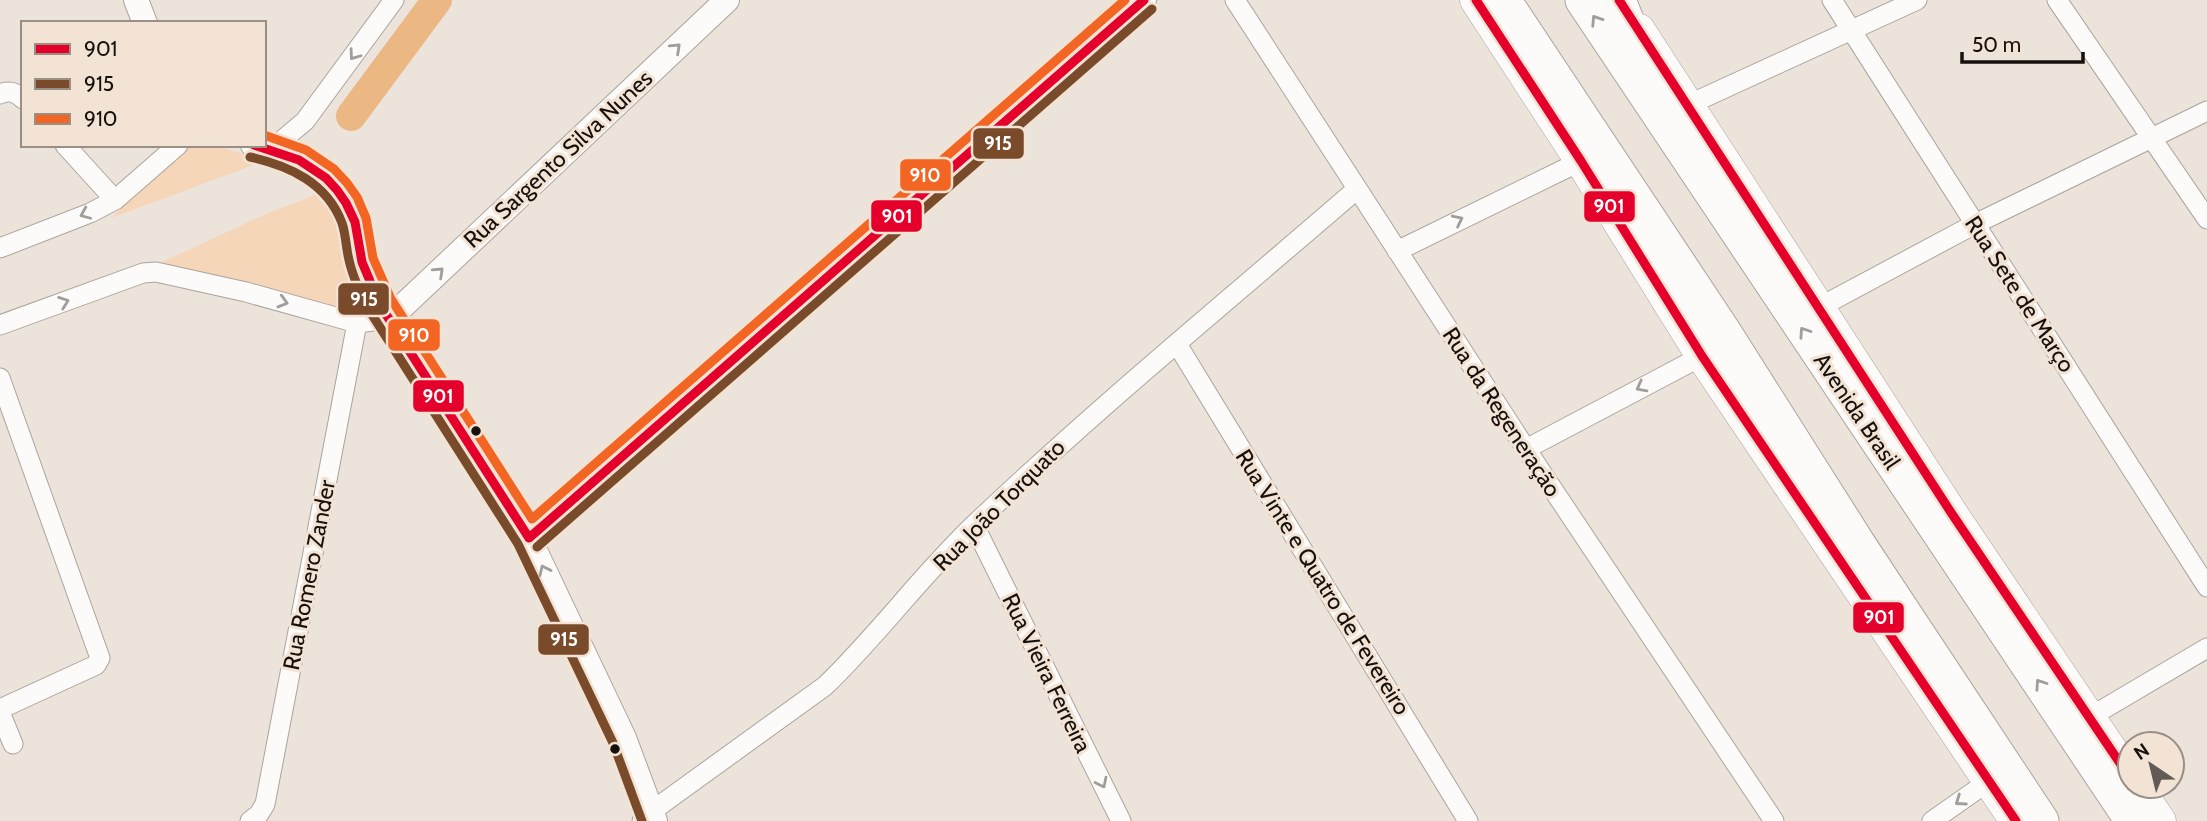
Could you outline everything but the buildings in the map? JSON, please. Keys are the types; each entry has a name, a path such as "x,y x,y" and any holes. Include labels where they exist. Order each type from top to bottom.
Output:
{"highway":[{"path":"1476,0 1581,161 1702,356 2016,821"},
{"path":"1503,0 1760,389 2040,821"},
{"name":"Avenida Brasil","path":"1583,0 1679,119 1818,308 1952,514 2116,757"},
{"path":"1618,0 1679,119"},
{"path":"1517,61 1556,105 1826,511 1860,546"},
{"name":"Avenida Brasil","path":"1679,119 2133,821"},
{"path":"2146,800 2160,821"}],"street":[{"path":"135,0 144,21"},
{"path":"266,145 305,121 394,0"},
{"name":"Rua Sargento Silva Nunes","path":"389,319 727,0"},
{"path":"529,538 1144,0"},
{"name":"Rua da Regeneração","path":"1235,0 1526,449 1774,821"},
{"name":"Rua Sete de Março","path":"1832,0 2207,587"},
{"path":"1679,119 1917,0"},
{"path":"2057,0 2207,219"},
{"path":"0,94 14,93 21,98"},
{"path":"1818,308 1975,224 2207,111"},
{"path":"67,147 115,200"},
{"path":"3,243 90,213 115,200 176,147"},
{"path":"263,147 290,154 330,181 342,194 354,220 365,275 389,319 529,538 624,738 650,817"},
{"path":"1397,251 1581,161"},
{"name":"Rua João Torquato","path":"650,817 825,686 974,525 1081,424 1357,189"},
{"path":"0,326 144,273 156,272 246,292 357,323 389,319"},
{"name":"Rua Romero Zander","path":"250,821 259,814 265,804 357,323"},
{"name":"Rua Vinte e Quatro de Fevereiro","path":"1177,344 1468,821"},
{"path":"1526,449 1702,356"},
{"path":"0,378 100,657 96,666 0,711 13,744"},
{"name":"Rua Vieira Ferreira","path":"974,525 1121,821"},
{"path":"2090,717 2207,648"},
{"path":"1932,821 1989,781"}],"shaded area":[{"path":"185,147 220,147 265,161 111,218"},
{"path":"322,190 336,199 377,319 159,275 160,263"}],"waterway":[{"path":"351,116 437,0"}],"transit line":[{"name":"910","path":"266,136 306,150 334,169 357,197 366,218 373,258 391,299 532,519 1125,0"},
{"name":"901","path":"260,147 299,160 326,178 346,203 355,222 362,262 380,305 529,538 1144,0"},
{"name":"901","path":"1476,0 1581,161 1702,356 2016,821"},
{"name":"901","path":"1619,0 1952,514 2116,757"},
{"name":"915","path":"537,547 1152,9"},
{"name":"915","path":"250,157 279,165 305,178 327,197 335,209 342,223 353,273 369,310 518,544 613,743 642,821"}]}
